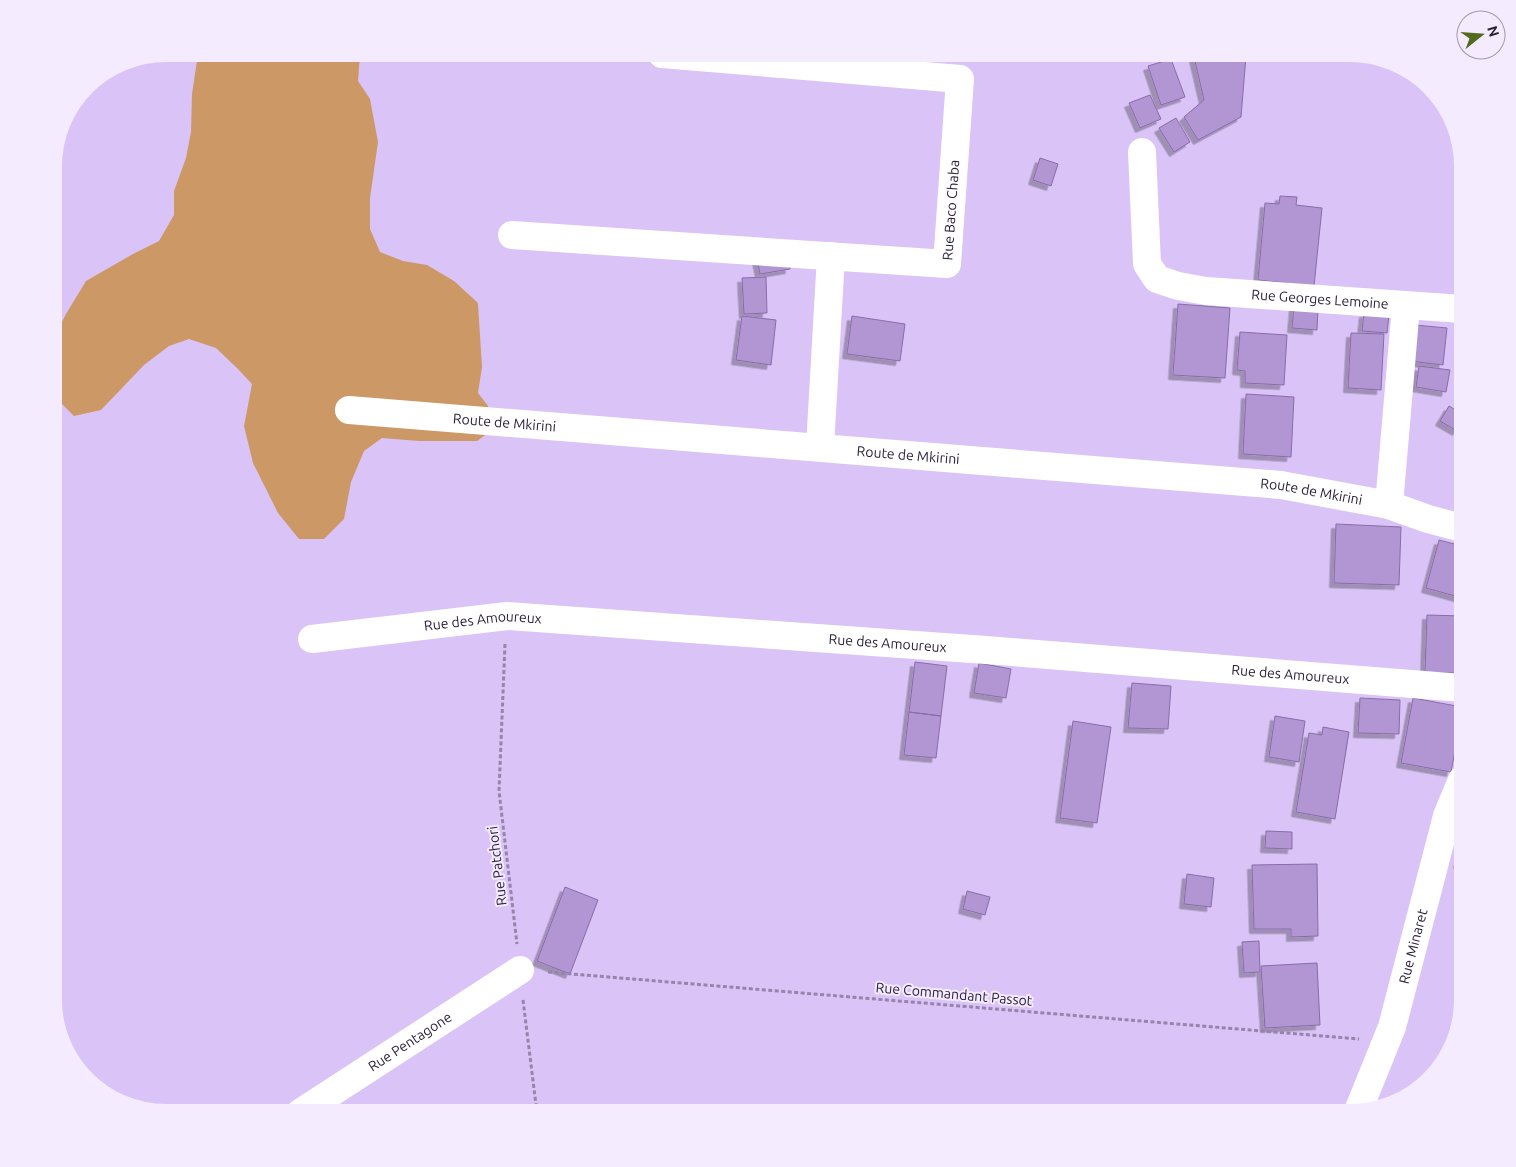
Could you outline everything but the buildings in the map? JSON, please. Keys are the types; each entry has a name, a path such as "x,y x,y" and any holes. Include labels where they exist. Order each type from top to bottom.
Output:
{"street":[{"name":"Rue Baco Chaba","path":"512,235 947,264 960,79 757,62"},
{"name":"Rue Georges Lemoine","path":"1142,152 1147,264 1157,279 1178,286 1206,291 1454,309"},
{"path":"820,448 831,256"},
{"path":"1389,504 1406,306"},
{"name":"Route de Mkirini","path":"349,410 1281,485 1389,504 1428,519 1454,526"},
{"name":"Rue des Amoureux","path":"312,639 507,616 986,650 1454,687"},
{"name":"Rue Minaret","path":"1361,1103 1392,1027 1447,816 1454,799"},
{"name":"Rue Pentagone","path":"314,1104 520,970"}],"path":[{"name":"Rue Patchori","path":"507,616 499,791 536,1104"},
{"name":"Rue Commandant Passot","path":"520,970 1387,1041"}],"shaded area":[{"path":"197,62 359,62 358,81 370,99 378,142 370,198 370,229 380,252 403,261 427,265 454,281 478,304 482,367 478,393 488,406 488,433 477,441 419,441 382,438 364,451 351,482 344,519 324,539 299,539 278,513 253,463 244,426 252,384 216,348 189,339 169,346 144,365 101,410 74,416 63,405 63,320 86,281 159,241 174,215 174,191 186,158 191,132 192,94"}]}
